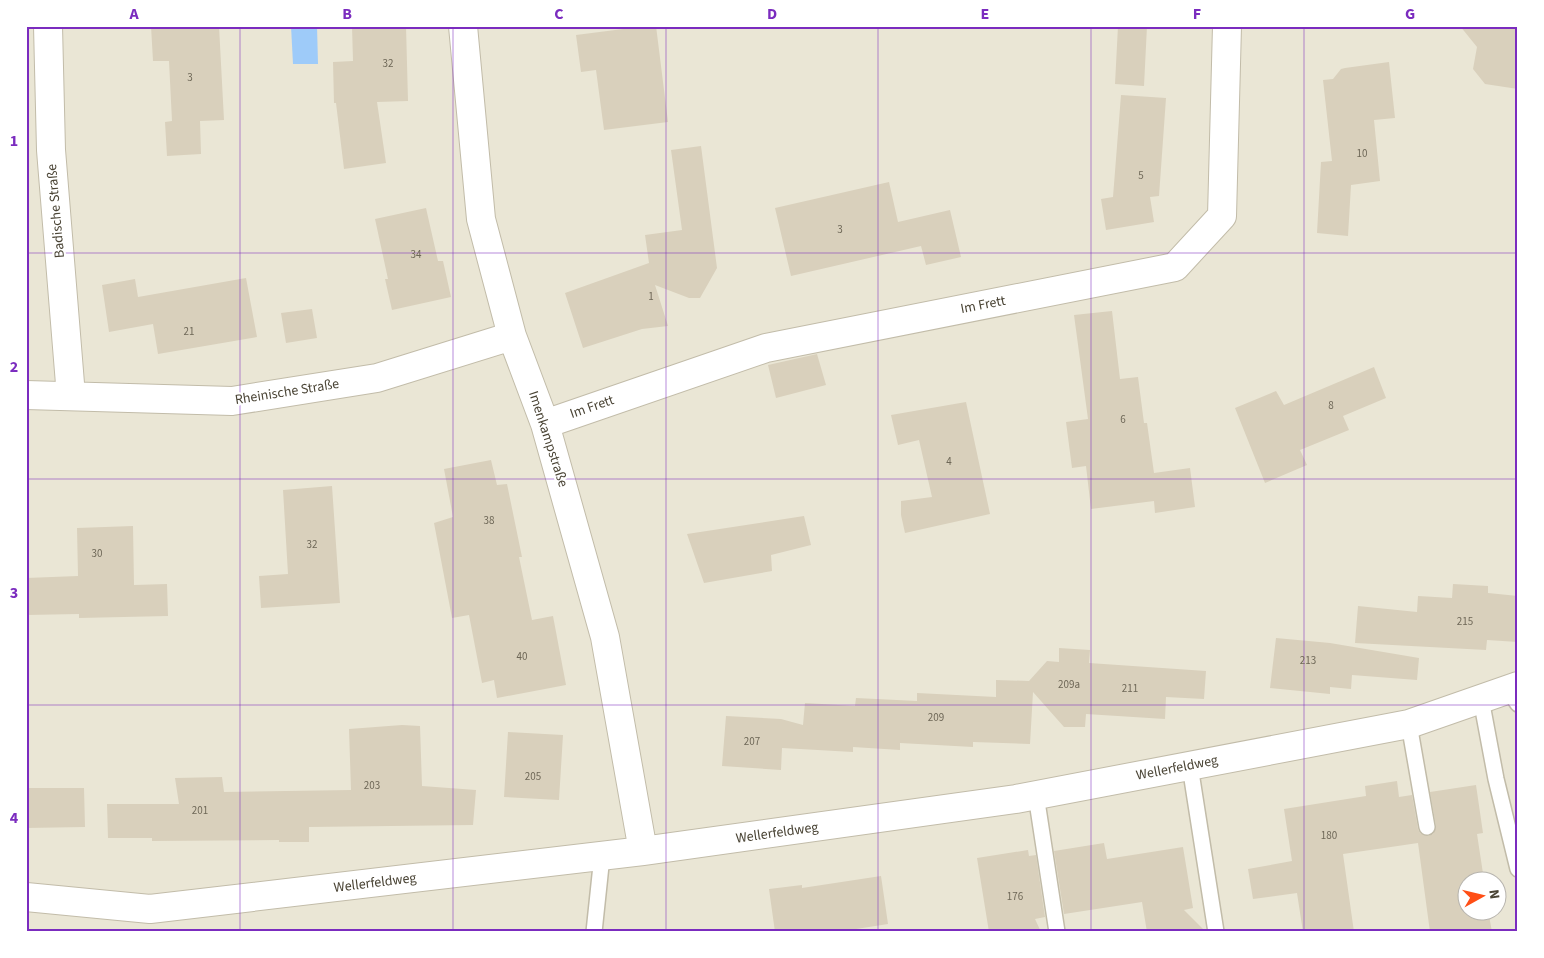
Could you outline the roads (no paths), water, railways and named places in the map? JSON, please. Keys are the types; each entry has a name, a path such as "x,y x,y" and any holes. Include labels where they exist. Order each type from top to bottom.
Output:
{"street":[{"name":"Badische Straße","path":"48,26 50,150 71,396"},
{"name":"Imenkampstraße","path":"463,26 481,219 512,336 545,424 605,637 643,851"},
{"name":"Im Frett","path":"545,424 766,348 1175,267 1222,216 1227,26"},
{"name":"Rheinische Straße","path":"26,395 232,401 377,378 512,336"},
{"name":"Wellerfeldweg","path":"26,897 150,909 643,851 1036,795 1409,724 1481,699 1514,694"}],"lane":[{"path":"1481,699 1496,780 1518,869"},
{"path":"1409,724 1427,827"},
{"path":"1190,766 1216,932"},
{"path":"1036,795 1057,932"},
{"path":"594,932 602,856"}],"water":[{"path":"291,26 317,26 318,64 293,64"}]}
